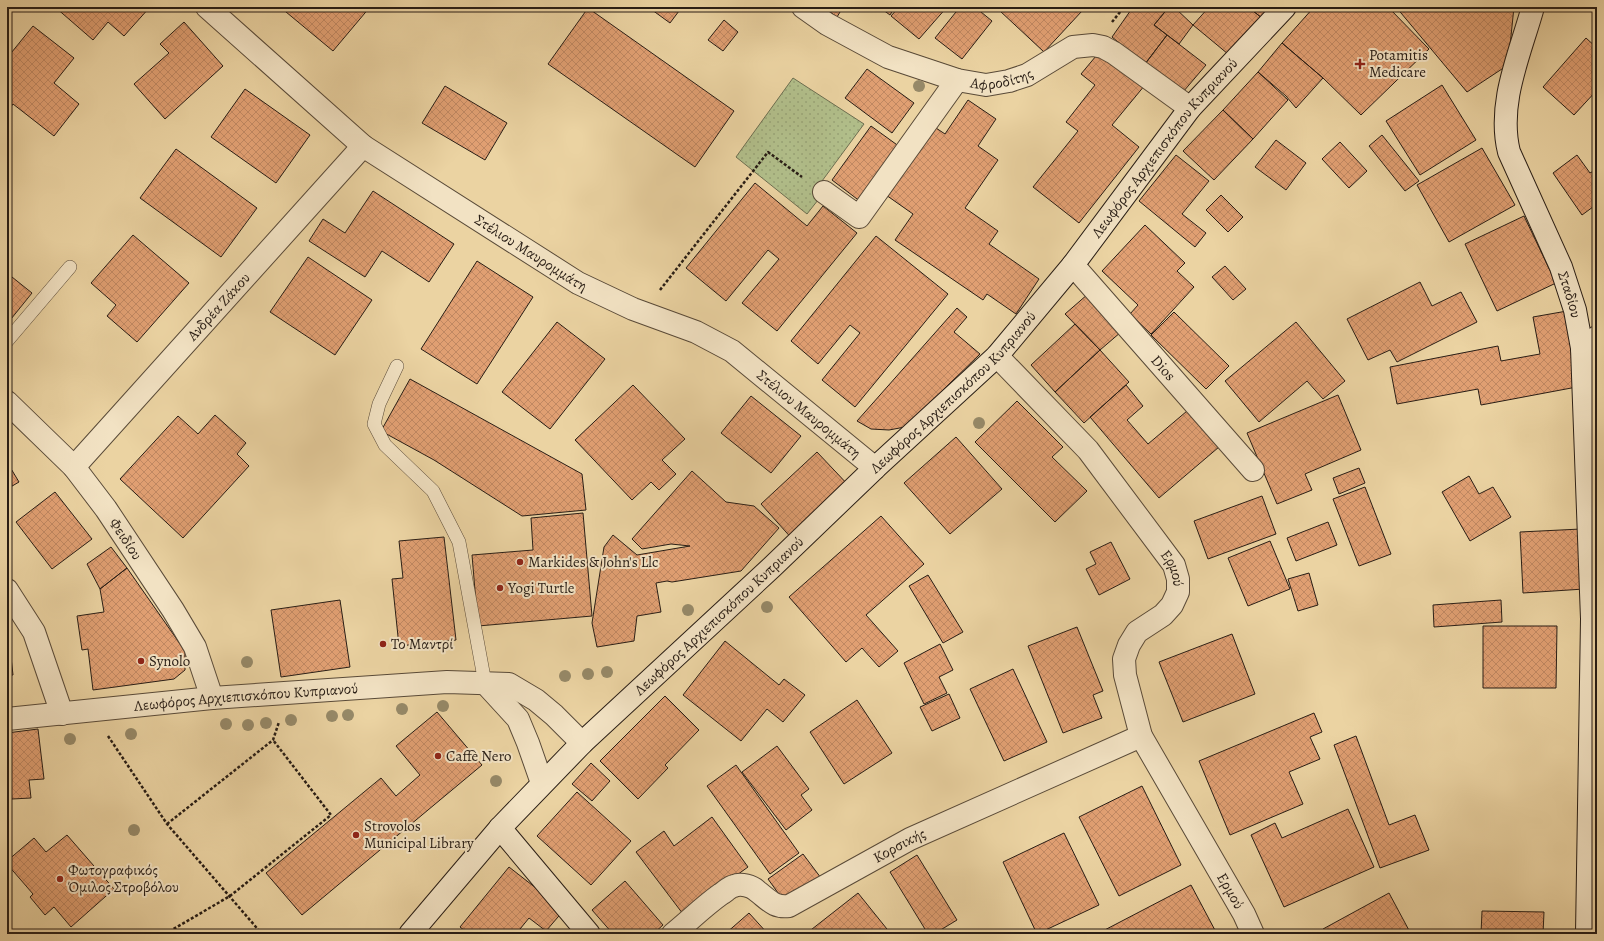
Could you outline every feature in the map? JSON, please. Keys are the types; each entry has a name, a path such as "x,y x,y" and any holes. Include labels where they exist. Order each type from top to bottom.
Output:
{"street":[{"name":"Στέλιου Μαυρομμάτη","path":"207,7 363,146 578,283 642,313 696,332 732,351 875,468"},
{"name":"Αφροδίτης","path":"803,7 827,24 888,56 957,80 986,85 1009,81 1027,75 1070,49 1081,45 1103,47 1114,53 1190,108"},
{"name":"Λεωφόρος Αρχιεπισκόπου Κυπριανού","path":"410,934 500,828 582,743 996,356 1073,265 1190,108 1285,7"},
{"name":"Σταδίου","path":"1533,7 1506,99 1505,136 1509,152 1561,267 1575,310 1590,342 1594,618 1587,934"},
{"path":"824,192 859,217 957,80"},
{"name":"Ανδρέα Ζάκου","path":"74,467 363,146"},
{"name":"Dios","path":"1073,265 1254,470"},
{"name":"Ερμού","path":"996,356 1088,450 1174,566 1178,579 1178,592 1172,605 1164,615 1137,632 1129,645 1124,659 1124,675 1141,736 1244,914 1253,934"},
{"name":"Φειδίου","path":"7,402 74,467 106,509 173,610 195,647 212,698"},
{"path":"7,590 34,632 62,714"},
{"name":"Λεωφόρος Αρχιεπισκόπου Κυπριανού","path":"7,719 212,698 447,682 509,684 536,700 554,715 582,743"},
{"path":"485,683 518,719 542,783"},
{"name":"Κορσικής","path":"673,934 733,886 741,884 756,889 766,899 780,907 789,906 910,839 1141,736"},
{"path":"500,828 589,934"}],"lane":[{"path":"7,341 70,267"},
{"path":"397,366 379,404 374,424 385,445 433,491 458,542 485,683"}],"path":[{"path":"642,313 768,152 824,192"},
{"path":"167,824 273,740 289,693"},
{"path":"91,710 167,824 262,934"},
{"path":"165,934 230,896 331,815 273,740"}],"green space":[{"path":"793,78 864,124 822,181 829,186 807,214 736,157"}],"building":[{"path":"55,7 150,7 124,36 108,22 93,40"},
{"path":"280,7 370,7 333,51"},
{"path":"648,7 682,7 670,23"},
{"path":"823,7 843,7 837,17"},
{"path":"879,7 895,7 890,15"},
{"path":"899,7 947,7 919,39 891,16"},
{"path":"960,7 975,7 992,21 962,59 935,38"},
{"path":"1004,7 1077,7 1082,11 1044,52 1000,11"},
{"path":"1133,7 1169,7 1154,25 1167,35 1145,64 1112,37"},
{"path":"1169,7 1174,7 1193,25 1179,44 1154,25"},
{"path":"1209,7 1248,7 1262,18 1228,54 1193,25"},
{"path":"1248,7 1272,7 1262,18"},
{"name":"Potamitis Medicare","path":"1314,7 1388,7 1429,49 1361,115 1323,78 1282,43"},
{"path":"1396,7 1445,7 1450,12 1458,7 1514,7 1508,65 1467,92"},
{"path":"588,8 734,111 695,167 548,64"},
{"path":"724,20 738,32 723,51 708,40"},
{"path":"184,22 223,66 165,119 134,84 169,53 160,44"},
{"path":"33,26 74,58 54,83 79,104 54,136 13,104 7,112 7,58"},
{"path":"1167,35 1206,65 1183,92 1145,64"},
{"path":"1586,38 1597,48 1597,90 1574,115 1543,87"},
{"path":"1282,43 1323,78 1296,108 1286,96 1258,72"},
{"path":"1101,50 1145,85 1112,125 1139,147 1079,223 1033,187 1078,131 1066,122 1095,85 1081,74"},
{"path":"867,69 914,103 892,133 845,98"},
{"path":"1258,72 1288,100 1253,139 1223,110"},
{"path":"1442,85 1476,140 1420,175 1386,121"},
{"path":"445,86 507,123 485,160 422,123"},
{"path":"245,89 310,135 276,183 211,137"},
{"path":"968,100 996,119 978,146 998,160 965,208 998,231 989,244 1039,279 1016,314 987,294 983,300 895,240 913,214 886,195 933,126 945,134"},
{"path":"1223,110 1253,139 1214,180 1183,151"},
{"path":"871,126 900,147 861,202 832,180"},
{"path":"1382,135 1419,181 1405,191 1369,146"},
{"path":"1276,140 1306,163 1286,190 1255,167"},
{"path":"1340,142 1367,171 1349,188 1322,159"},
{"path":"1482,148 1515,205 1449,242 1417,185"},
{"path":"176,149 257,208 221,257 140,198"},
{"path":"1176,155 1209,181 1182,214 1206,233 1195,247 1139,201"},
{"path":"1577,155 1590,173 1597,169 1597,204 1582,215 1553,173"},
{"path":"755,183 807,226 823,206 857,233 777,331 742,303 779,259 768,250 726,301 686,268"},
{"path":"373,191 454,244 429,282 382,251 365,277 309,241 323,219 345,233"},
{"path":"1221,195 1243,217 1228,232 1206,210"},
{"path":"1524,216 1556,283 1497,311 1465,244"},
{"path":"1145,225 1185,263 1177,271 1194,287 1151,334 1130,314 1138,305 1102,271"},
{"path":"133,235 189,283 137,342 107,316 116,305 91,283"},
{"path":"876,236 948,294 855,407 822,380 860,333 850,325 818,364 791,341"},
{"path":"308,257 372,300 335,355 270,312"},
{"path":"477,261 533,297 477,384 421,349"},
{"path":"1225,266 1246,289 1233,300 1212,277"},
{"path":"7,273 32,293 7,324"},
{"path":"1420,282 1432,306 1461,292 1477,322 1397,362 1390,350 1368,360 1347,319"},
{"path":"1088,294 1121,332 1100,350 1065,314"},
{"path":"957,308 967,317 954,332 980,354 905,427 889,430 871,429 857,421"},
{"path":"1567,311 1582,386 1481,405 1478,389 1397,404 1390,367 1498,346 1501,361 1540,354 1533,317"},
{"path":"1174,312 1229,366 1206,389 1151,335"},
{"path":"557,322 605,359 550,429 502,392"},
{"path":"1296,322 1345,381 1323,399 1307,381 1259,422 1225,381"},
{"path":"1075,324 1100,350 1055,392 1031,365"},
{"path":"1100,350 1129,382 1084,423 1055,392"},
{"path":"410,379 582,474 586,510 522,516 434,460 381,431"},
{"path":"633,385 685,439 662,460 676,474 659,490 651,482 632,500 575,440"},
{"path":"1126,385 1143,406 1127,420 1148,444 1187,411 1219,447 1159,498 1090,417"},
{"path":"1338,395 1361,450 1305,474 1312,490 1277,504 1247,433"},
{"path":"751,396 801,436 771,473 721,433"},
{"path":"1017,401 1063,447 1052,457 1087,491 1055,522 975,442"},
{"path":"215,415 246,443 237,454 249,466 183,538 120,479 178,416 198,434"},
{"path":"956,437 1002,489 950,534 904,483"},
{"path":"817,452 851,488 794,541 761,504"},
{"path":"7,462 19,482 7,489"},
{"path":"1359,468 1365,483 1339,494 1333,478"},
{"path":"692,471 726,502 754,506 779,528 741,571 672,582 667,581 656,583 661,612 637,616 634,641 597,647 592,623 604,547 613,535 637,555 690,546 671,544 642,549 632,539"},
{"path":"1469,476 1479,494 1493,487 1511,517 1470,541 1442,492"},
{"path":"1365,487 1391,554 1359,566 1333,499"},
{"path":"55,492 92,539 52,569 16,522"},
{"path":"1262,496 1276,534 1208,559 1194,521"},
{"path":"583,513 592,616 478,626 472,555 533,550 531,518"},
{"path":"881,516 924,564 866,615 898,651 879,667 862,648 846,662 789,597"},
{"path":"1328,522 1337,545 1296,561 1287,538"},
{"path":"1581,529 1584,589 1523,593 1520,532"},
{"path":"444,537 456,640 399,646 392,579 403,578 399,541"},
{"path":"1270,541 1290,589 1248,606 1228,558"},
{"path":"1111,542 1130,579 1099,595 1086,569 1096,564 1090,552"},
{"path":"111,547 127,568 100,589 87,564"},
{"path":"127,568 185,651 185,670 174,679 93,690 88,649 82,650 77,616 104,612 100,589"},
{"path":"1309,573 1318,605 1298,611 1288,579"},
{"path":"928,575 963,632 943,643 909,586"},
{"path":"340,600 350,667 281,677 271,610"},
{"path":"1501,600 1502,622 1434,627 1433,605"},
{"path":"7,622 13,675 7,675"},
{"path":"1483,626 1557,626 1556,688 1483,688"},
{"path":"1077,627 1103,691 1093,695 1102,718 1063,733 1028,646"},
{"path":"1232,634 1255,694 1183,722 1159,662"},
{"path":"725,641 779,685 784,679 805,695 783,722 767,709 741,741 683,695"},
{"path":"940,644 953,670 939,677 947,693 924,704 904,663"},
{"path":"1013,669 1047,742 1004,761 970,689"},
{"path":"949,694 960,718 932,731 920,707"},
{"path":"665,696 699,730 665,765 668,768 638,799 600,761"},
{"path":"857,700 892,753 844,784 810,732"},
{"name":"Strovolos Municipal Library","path":"437,712 482,765 302,915 266,873 381,778 396,796 420,775 396,746"},
{"path":"1314,713 1322,732 1310,737 1320,759 1289,772 1303,804 1230,835 1199,761"},
{"path":"38,729 44,779 29,780 31,798 12,799 10,789 7,789 7,733"},
{"path":"1356,736 1389,825 1415,815 1429,850 1380,868 1334,745"},
{"path":"777,746 809,789 801,795 812,810 786,830 742,772"},
{"path":"591,763 610,781 592,801 572,784"},
{"path":"736,765 799,853 770,874 707,786"},
{"path":"1142,786 1181,865 1119,896 1079,817"},
{"path":"577,792 631,841 591,885 537,836"},
{"path":"1348,809 1374,867 1284,907 1251,835 1275,823 1282,838"},
{"path":"712,817 748,867 683,914 636,852 664,831 674,846"},
{"path":"1064,833 1099,905 1037,934 1003,862"},
{"path":"67,835 114,889 71,927 54,907 45,915 30,897 33,894 7,864 7,861 34,838 46,852"},
{"path":"803,854 821,878 786,904 768,879"},
{"path":"917,855 957,920 934,934 928,934 890,872"},
{"path":"509,867 564,910 546,931 529,918 516,934 469,934 460,927"},
{"path":"625,881 663,925 653,934 613,934 592,910"},
{"path":"1191,885 1217,934 1097,934"},
{"path":"858,893 891,934 807,933"},
{"path":"1389,893 1411,934 1325,934 1323,929"},
{"path":"1482,911 1544,912 1543,934 1481,934"},
{"path":"749,913 768,934 725,934"}],"place":[{"name":"Potamitis Medicare","path":"1360,64"},
{"name":"Markides & John's Llc","path":"520,562"},
{"name":"Yogi Turtle","path":"500,588"},
{"name":"Το Μαντρί","path":"383,644"},
{"name":"Synolo","path":"141,661"},
{"name":"Caffè Nero","path":"438,756"},
{"name":"Strovolos Municipal Library","path":"356,835"},
{"name":"Φωτογραφικός Όμιλος Στροβόλου","path":"60,879"}]}
